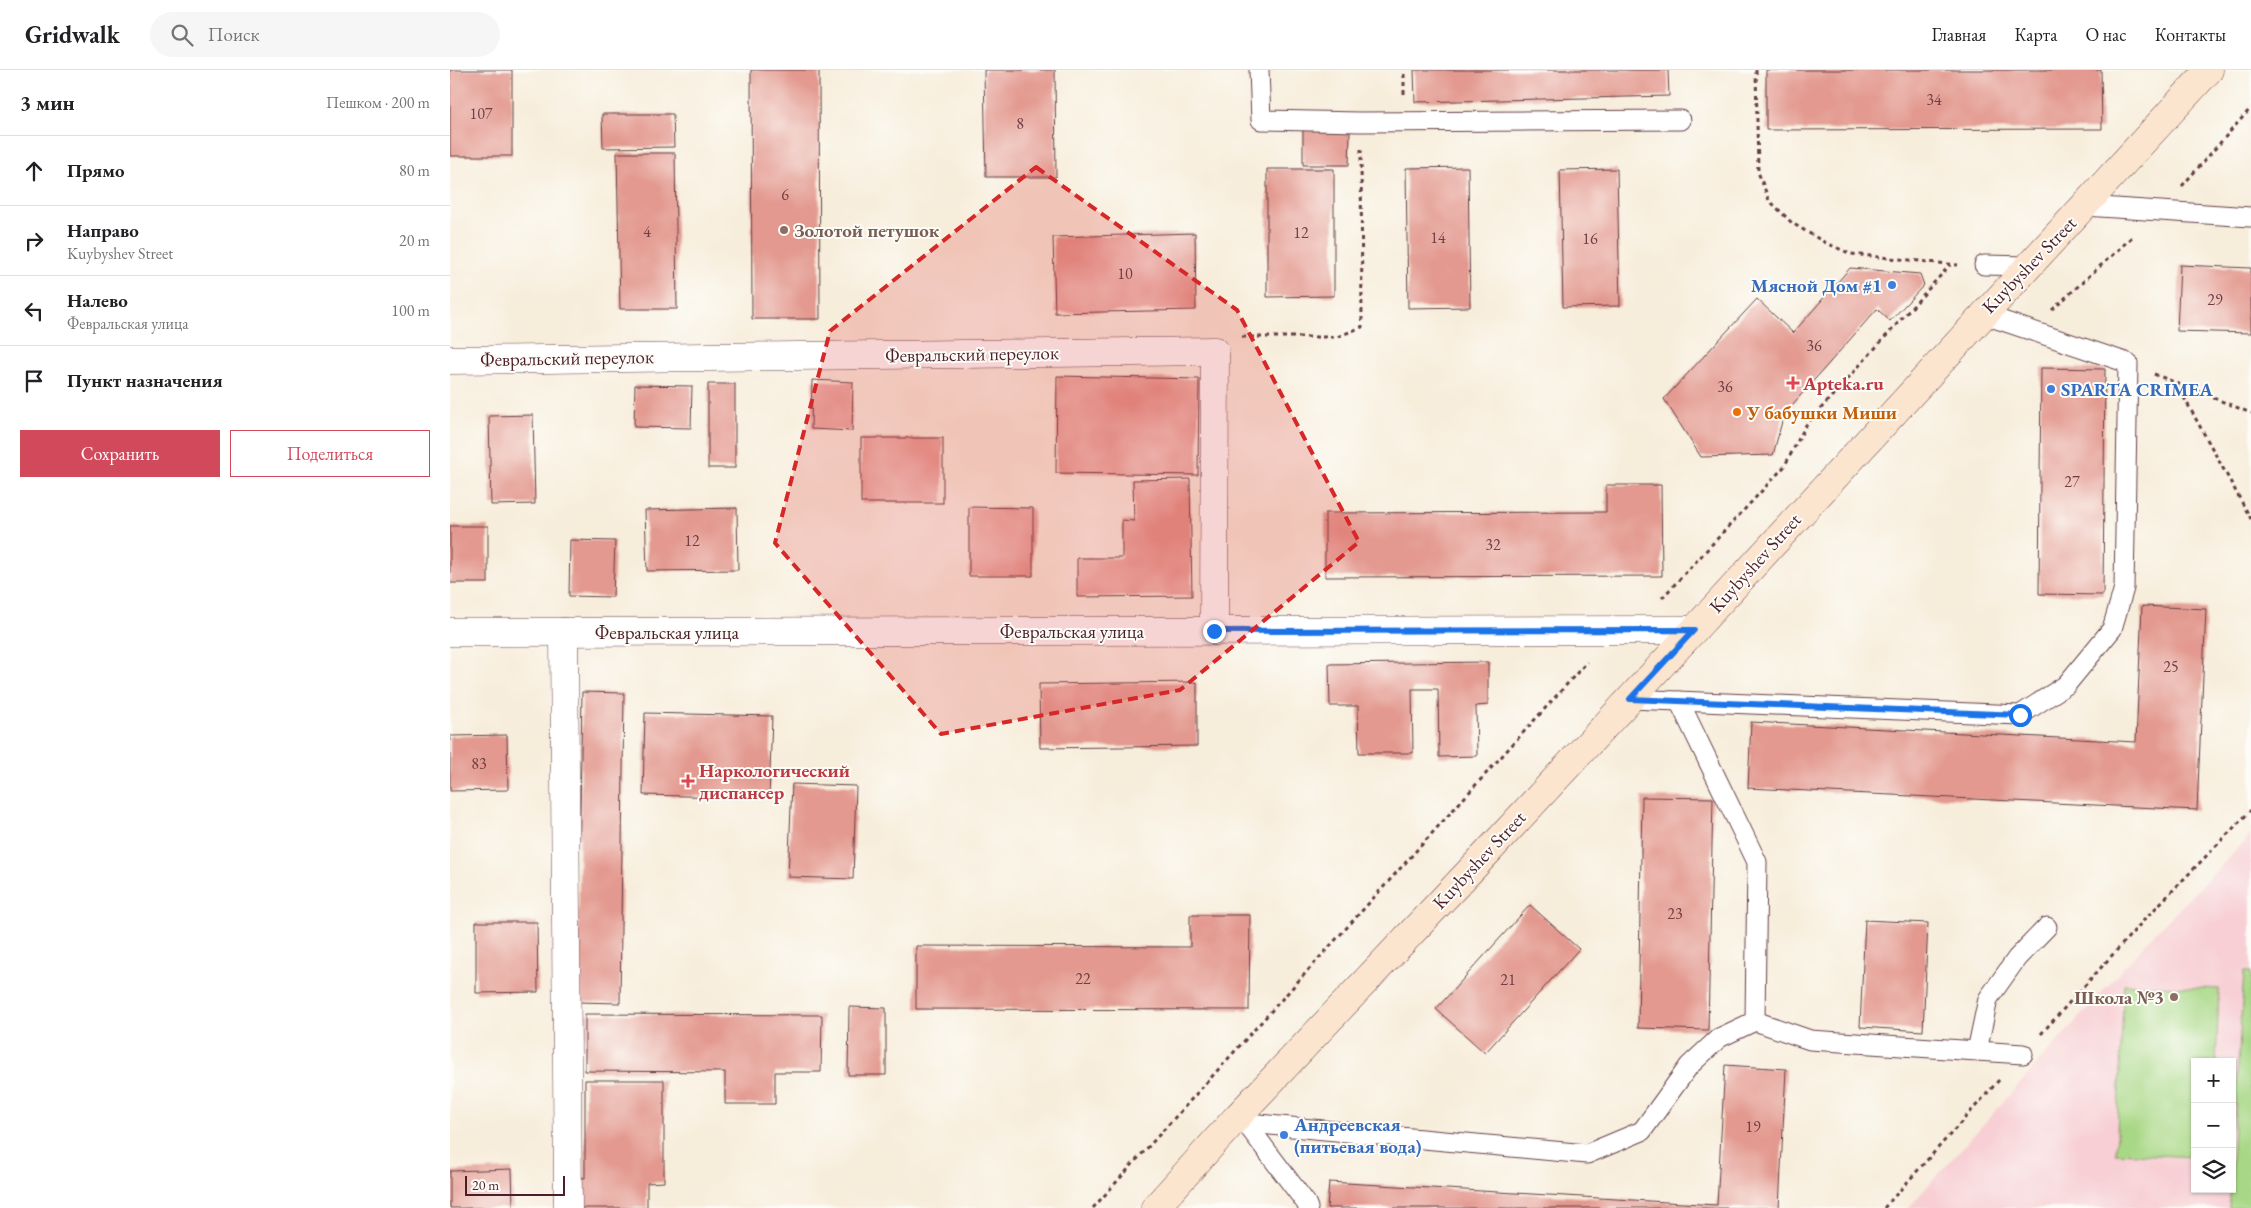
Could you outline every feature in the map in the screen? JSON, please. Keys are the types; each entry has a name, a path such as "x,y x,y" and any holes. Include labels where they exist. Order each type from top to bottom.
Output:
{"main road":[{"name":"Kuybyshev Street","path":"1154,1208 1243,1119 1694,630 1982,314 2085,206 2209,70"}],"street":[{"name":"Февральский переулок","path":"450,360 1215,351"},
{"path":"1214,631 1215,351"},
{"name":"Февральская улица","path":"450,632 1694,630"},
{"path":"564,632 568,1208"}],"lane":[{"path":"1259,70 1260,120 1360,122 1681,120"},
{"path":"2085,206 2251,217"},
{"path":"1984,265 2029,266"},
{"path":"1630,699 2020,715 2066,685 2112,629 2124,588 2128,363 1982,314"},
{"path":"1679,701 1756,862 1755,1021"},
{"path":"1977,1051 1988,999 2017,958 2047,927"},
{"path":"1243,1119 1587,1154 1642,1131 1689,1066 1719,1038 1755,1021 1810,1040 2023,1054"},
{"path":"1243,1119 1308,1208"}],"path":[{"path":"1662,599 1784,467 1806,425 1950,265 1851,254 1824,242 1792,223 1769,200 1758,172 1756,70"},
{"path":"1215,351 1233,337 1337,337 1362,326 1360,122"},
{"path":"2128,363 2251,412"},
{"path":"2176,383 2251,519"},
{"path":"1093,1208 1587,663 1625,630"},
{"path":"1884,1208 2144,920 2251,810"}],"highlighted area":[{"path":"1036,167 1237,310 1359,542 1180,690 941,734 775,543 830,331"}],"shaded area":[{"name":"Школа №3","path":"2251,835 2251,1208 1908,1208 2155,933"}],"green space":[{"path":"2244,972 2251,972 2251,1208 2229,1208 2230,1193 2236,1193 2236,1097"},
{"path":"2124,984 2219,989 2216,1058 2191,1058 2191,1157 2116,1153"}],"building":[{"path":"450,70 512,70 512,156 450,156"},
{"path":"751,70 819,70 820,319 752,319"},
{"path":"984,70 1055,70 1056,177 986,177"},
{"path":"1414,70 1668,70 1669,96 1415,102"},
{"path":"1766,70 2101,70 2102,129 1766,130"},
{"path":"602,114 673,114 674,147 603,148"},
{"path":"1303,129 1350,130 1349,165 1303,165"},
{"path":"617,153 675,153 677,309 620,309"},
{"path":"1468,167 1470,307 1408,308 1406,168"},
{"path":"1267,169 1334,169 1334,296 1267,297"},
{"path":"1617,169 1620,306 1563,307 1560,170"},
{"path":"1195,233 1196,310 1055,313 1053,237"},
{"path":"2180,265 2251,268 2251,333 2177,331"},
{"path":"1850,268 1920,274 1924,285 1890,321 1877,309 1784,414 1773,455 1701,457 1664,399 1757,299 1793,333"},
{"path":"2041,368 2105,369 2103,595 2039,594"},
{"path":"1057,376 1199,379 1198,475 1056,473"},
{"path":"812,380 853,382 852,431 811,429"},
{"path":"708,384 735,384 735,468 708,468"},
{"path":"635,385 692,386 691,428 634,427"},
{"path":"533,415 535,504 491,505 489,416"},
{"path":"861,438 943,438 943,503 861,503"},
{"path":"1190,479 1192,596 1077,597 1077,558 1122,558 1122,520 1134,521 1133,480"},
{"path":"1606,485 1661,485 1662,576 1325,577 1325,513 1606,512"},
{"path":"969,507 1033,508 1033,576 969,576"},
{"path":"737,508 738,570 647,571 645,510"},
{"path":"450,526 488,526 488,583 450,583"},
{"path":"570,540 615,541 613,597 569,596"},
{"path":"2142,606 2206,609 2197,810 1748,788 1751,722 2136,742"},
{"path":"1488,662 1488,705 1476,706 1477,756 1439,757 1438,689 1412,689 1413,753 1359,753 1358,706 1330,706 1329,664"},
{"path":"1197,682 1197,746 1040,748 1039,684"},
{"path":"582,692 624,693 620,1003 577,1002"},
{"path":"645,713 772,716 769,798 643,795"},
{"path":"507,735 508,790 450,791 450,736"},
{"path":"792,784 856,786 853,879 788,877"},
{"path":"1642,797 1713,798 1708,1030 1638,1028"},
{"path":"1530,905 1579,949 1485,1053 1436,1009"},
{"path":"1190,915 1250,915 1249,1010 916,1009 916,946 1190,947"},
{"path":"1865,920 1928,923 1923,1031 1860,1027"},
{"path":"476,922 537,922 538,992 476,993"},
{"path":"849,1007 886,1008 886,1075 848,1075"},
{"path":"585,1014 822,1015 821,1072 775,1072 775,1104 725,1104 725,1072 585,1071"},
{"path":"1725,1065 1786,1069 1779,1208 1327,1208 1329,1182 1717,1205"},
{"path":"585,1080 664,1080 664,1182 647,1183 647,1208 572,1208 572,1177 585,1178"},
{"path":"512,1169 513,1208 450,1208 450,1171"}],"place":[{"name":"Золотой петушок","path":"784,230"},
{"name":"Мясной Дом #1","path":"1892,285"},
{"name":"Apteka.ru","path":"1793,383"},
{"name":"SPARTA CRIMEA","path":"2051,389"},
{"name":"У бабушки Миши","path":"1737,412"},
{"name":"Наркологический диспансер","path":"688,781"},
{"name":"Школа №3","path":"2174,997"},
{"name":"Андреевская (питьевая вода)","path":"1284,1135"}],"route":[{"path":"1214,631 1694,630 1630,699 2020,715"}]}
